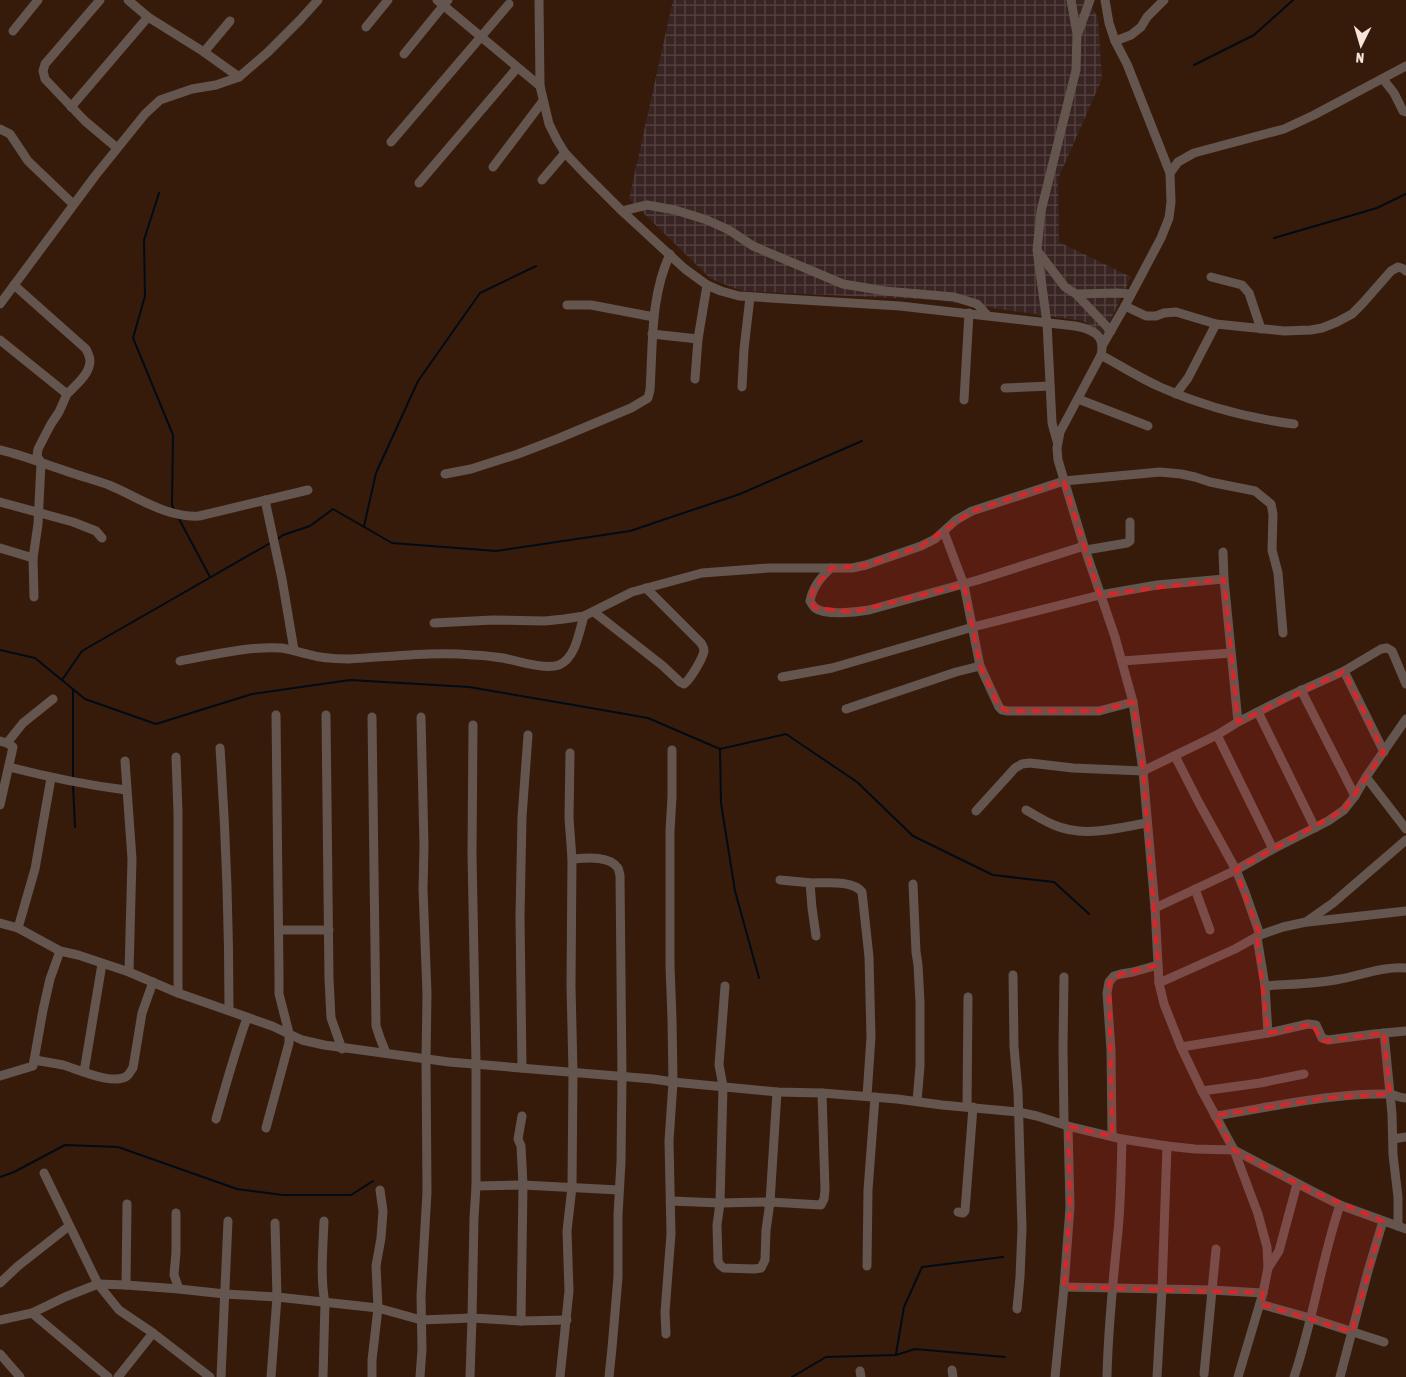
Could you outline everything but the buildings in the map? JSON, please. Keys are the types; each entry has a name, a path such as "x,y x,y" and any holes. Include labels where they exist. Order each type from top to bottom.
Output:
{"street":[{"path":"13,31 38,0"},
{"path":"100,0 45,64 43,71 44,80 117,148"},
{"path":"128,0 148,17 204,52 238,77"},
{"path":"0,304 3,294 14,285 73,204 145,114 160,100 192,89 216,85 238,77 268,52 318,0"},
{"path":"366,27 388,0"},
{"path":"539,0 540,86 549,124 556,140 565,153 622,211 685,269 707,285 729,294 750,297 900,306 987,315 1075,326 1092,330 1097,334 1102,350 1158,386 1204,405 1232,413 1294,424"},
{"path":"1058,441 1052,423 1047,323 1037,250 1041,212 1076,70 1077,34 1071,0"},
{"path":"1077,34 1090,0"},
{"path":"1106,0 1109,23 1115,41 1131,73 1170,173 1171,202 1161,238 1060,432 1058,460 1122,661 1133,702 1143,771 1159,983 1164,1004 1202,1092 1234,1150 1258,1214 1266,1247 1268,1268 1263,1293 1238,1377"},
{"path":"1115,41 1131,35 1141,27 1164,0"},
{"path":"404,54 443,2 540,86"},
{"path":"391,142 509,4"},
{"path":"71,107 148,17"},
{"path":"204,52 230,21"},
{"path":"1170,173 1178,162 1194,153 1284,129 1406,66"},
{"path":"419,183 517,68"},
{"path":"1383,79 1403,111 1406,112"},
{"path":"493,167 543,101"},
{"path":"0,129 10,134 28,161 73,204"},
{"path":"542,180 565,153"},
{"path":"622,211 647,205 675,210 707,220 729,230 754,246 843,284 885,291 954,297 977,304 987,315"},
{"path":"1037,250 1058,279 1076,294 1111,331"},
{"path":"445,474 471,469 518,454 632,408 648,398 652,334 659,284 663,268 670,254"},
{"path":"1125,306 1146,316 1176,312 1216,324 1284,331 1310,330 1322,328 1352,314 1391,271 1398,267 1406,271"},
{"path":"1211,277 1242,285 1249,292 1261,329"},
{"path":"14,285 86,349 90,360 88,370 67,394 38,449 37,456 41,463 39,513 33,558 34,597"},
{"path":"695,379 698,340 707,285"},
{"path":"1076,294 1131,294"},
{"path":"742,387 750,297"},
{"path":"567,305 591,305 654,317"},
{"path":"964,400 969,313"},
{"path":"1176,394 1188,378 1216,324"},
{"path":"652,334 698,340"},
{"path":"0,340 67,394"},
{"path":"1005,388 1050,386"},
{"path":"1078,400 1148,426"},
{"path":"0,450 109,486 167,512 188,517 308,490"},
{"path":"434,623 493,620 545,621 584,616 632,592 702,573 769,568 852,568 921,546 935,539 956,520 972,511 1064,481 1160,472 1196,476 1210,482 1255,491 1271,504 1273,514 1272,550 1278,573 1283,634"},
{"path":"265,500 282,579 294,650"},
{"path":"0,502 39,513 50,514 87,527 96,531 102,538"},
{"path":"831,568 813,589 810,602 815,608 834,612 869,610 964,585 1085,548 1127,543 1131,537 1130,522"},
{"path":"944,532 964,585 980,666 998,707 1008,712 1099,711 1133,702"},
{"path":"0,548 33,558"},
{"path":"1223,552 1238,722"},
{"path":"782,677 832,668 1058,604 1157,585 1224,579"},
{"path":"594,612 684,684 688,681 704,654 704,648 646,588"},
{"path":"180,660 268,647 285,648 308,655 332,658 473,654 556,666 565,662 570,656 584,616"},
{"path":"976,811 1015,768 1022,764 1143,771 1217,735 1238,722 1301,690 1344,671 1380,649 1387,648 1392,651 1406,684"},
{"path":"1122,661 1231,654"},
{"path":"846,709 956,672 980,666"},
{"path":"1344,671 1384,752"},
{"path":"1301,690 1354,796"},
{"path":"0,805 13,747 4,742 23,723 53,699"},
{"path":"1258,712 1314,828"},
{"path":"266,1128 289,1043 289,1033 280,994 276,715"},
{"path":"326,715 328,979 331,1018 342,1049"},
{"path":"372,717 376,1026 386,1053"},
{"path":"420,1377 423,1254 427,1192 427,994 423,889 421,717"},
{"path":"1154,908 1236,870 1273,848 1328,821 1344,810 1406,719"},
{"path":"470,1377 476,1186 472,854 473,725"},
{"path":"522,1068 520,916 522,816 528,735"},
{"path":"1217,735 1273,848"},
{"path":"220,748 226,839 229,933 228,1010"},
{"path":"666,1334 671,1234 669,1141 673,1082 670,964 672,750"},
{"path":"560,1377 569,1291 567,1231 572,1187 573,1072 572,859 569,818 570,754"},
{"path":"1175,756 1236,870 1259,936 1268,1033"},
{"path":"176,757 178,812 178,993"},
{"path":"125,761 132,859 129,972"},
{"path":"9,767 51,778 126,790"},
{"path":"1366,777 1406,829"},
{"path":"18,928 37,860 51,778"},
{"path":"1026,810 1055,826 1079,831 1102,831 1147,823"},
{"path":"1306,922 1333,903 1406,840"},
{"path":"572,859 597,858 608,860 618,868 620,876 621,1154 618,1277 609,1377"},
{"path":"780,880 840,883 859,887 862,892 869,957 871,1037 866,1266"},
{"path":"810,883 812,915 816,936"},
{"path":"913,884 920,1002 920,1066 917,1101"},
{"path":"1195,889 1210,930"},
{"path":"1159,983 1235,950 1259,936 1283,927 1306,922 1406,911"},
{"path":"0,923 18,928 60,951 129,972 178,993 289,1033 302,1040 324,1046 426,1059 777,1092 822,1093 917,1101 1018,1112 1122,1139 1195,1149 1234,1150 1340,1205 1402,1227 1393,1155 1384,1033"},
{"path":"279,930 329,930"},
{"path":"0,1076 33,1066 50,979 60,951"},
{"path":"84,1072 102,964"},
{"path":"1112,1136 1109,982 1114,976 1158,965"},
{"path":"1265,986 1316,983 1339,980 1387,969 1406,968"},
{"path":"1013,975 1022,1229 1017,1309"},
{"path":"1055,1377 1070,1207 1063,1047 1064,977"},
{"path":"35,1060 62,1065 112,1079 123,1078 128,1075 133,1068 142,1013 153,982"},
{"path":"725,986 720,1065 723,1086 720,1203 717,1225 718,1261 724,1268 754,1270 761,1268 765,1260 777,1092"},
{"path":"958,1212 963,1213 966,1211 970,1107 968,997"},
{"path":"216,1119 230,1076 236,1047 247,1018"},
{"path":"1181,1047 1312,1024 1316,1025 1322,1038 1328,1040 1406,1031"},
{"path":"1202,1092 1260,1084 1304,1074"},
{"path":"671,1201 720,1203 770,1202 821,1205 825,1190 822,1093"},
{"path":"1215,1116 1327,1098 1390,1094 1406,1098"},
{"path":"521,1321 523,1185 521,1146 518,1139 522,1116"},
{"path":"1393,1139 1406,1137"},
{"path":"1107,1377 1107,1342 1118,1230 1122,1139"},
{"path":"1157,1377 1167,1146"},
{"path":"44,1173 98,1284 119,1310 210,1377"},
{"path":"1268,1268 1279,1251 1297,1184"},
{"path":"476,1186 523,1185 619,1190"},
{"path":"372,1377 378,1308 376,1266 381,1238 382,1211 380,1190"},
{"path":"126,1285 127,1204"},
{"path":"1294,1377 1302,1354 1329,1237 1340,1205"},
{"path":"176,1213 174,1275 179,1289"},
{"path":"221,1377 228,1221"},
{"path":"323,1377 325,1303 323,1295 324,1221"},
{"path":"1340,1377 1383,1221"},
{"path":"271,1377 277,1297 275,1223"},
{"path":"0,1283 18,1266 69,1226"},
{"path":"1204,1374 1216,1249"},
{"path":"0,1320 32,1313 98,1284 277,1297 378,1308 421,1320 472,1318 521,1321 567,1320"},
{"path":"1064,1287 1162,1288 1263,1293"},
{"path":"1260,1304 1384,1342"},
{"path":"32,1313 108,1377"},
{"path":"118,1377 154,1334"},
{"path":"0,1354 20,1377"}],"highlighted area":[{"path":"1064,481 1100,595 1224,579 1238,722 1344,671 1384,752 1344,810 1236,870 1260,935 1257,937 1268,1033 1312,1024 1323,1041 1384,1033 1390,1094 1327,1098 1215,1116 1234,1150 1312,1191 1383,1221 1352,1332 1260,1304 1263,1293 1064,1287 1070,1207 1068,1126 1112,1136 1109,982 1121,974 1158,965 1143,771 1133,702 1099,711 1008,711 999,707 980,666 964,585 853,612 815,608 810,601 813,589 831,568 866,565 921,546 972,511"}],"shaded area":[{"path":"673,0 1087,0 1098,18 1102,79 1058,179 1059,242 1131,277 1104,334 1083,321 937,300 742,291 711,279 629,199"}],"waterway":[{"path":"1194,65 1254,35 1293,0"},
{"path":"159,193 144,240 145,296 133,338 173,435 172,505 175,511"},
{"path":"1274,238 1377,208 1406,194"},
{"path":"364,526 376,473 418,381 480,293 536,266"},
{"path":"276,540 283,535 310,526 333,509 392,543 496,551 630,531 740,494 862,441"},
{"path":"178,517 210,577"},
{"path":"62,680 82,651 272,542"},
{"path":"0,650 35,658 85,699 156,724 252,694 350,680 469,687 648,718 720,749 786,734 857,782 913,836 993,875 1054,882 1089,914"},
{"path":"73,690 73,777"},
{"path":"720,749 721,803 735,891 759,978"},
{"path":"73,785 75,827"},
{"path":"0,1177 14,1172 65,1145 118,1147 237,1189 283,1195 351,1195 373,1181"},
{"path":"896,1354 904,1307 922,1267 1003,1257"},
{"path":"792,1377 826,1357 896,1355 915,1349 1005,1357"}]}
